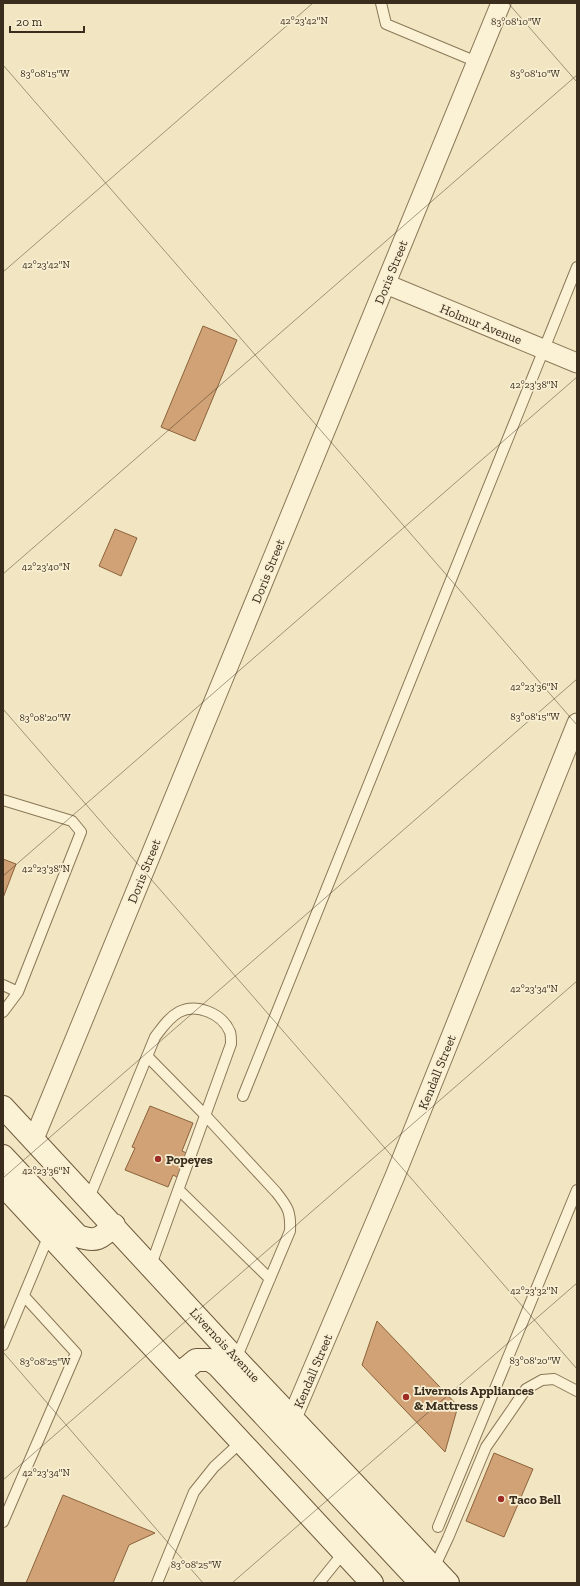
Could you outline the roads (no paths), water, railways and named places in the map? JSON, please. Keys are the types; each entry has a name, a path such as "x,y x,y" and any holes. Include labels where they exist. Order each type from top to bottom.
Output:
{"main road":[{"name":"Livernois Avenue","path":"3,1106 292,1418 435,1578"},
{"path":"3,1156 78,1236 93,1240 99,1239 114,1225"},
{"path":"3,1185 372,1583"},
{"path":"179,1374 196,1360 210,1360 218,1366 417,1579 435,1578"}],"street":[{"name":"Doris Street","path":"34,1139 478,62 500,3"},
{"name":"Holmur Avenue","path":"386,284 577,363"},
{"name":"Kendall Street","path":"292,1418 395,1176 577,723"}],"lane":[{"path":"381,3 386,24 478,62"},
{"path":"243,1096 577,267"},
{"path":"3,800 72,821 80,832 18,992 3,1012"},
{"path":"3,985 18,992"},
{"path":"89,1198 155,1037 166,1022 179,1012 191,1009 207,1011 219,1018 230,1032 231,1044 151,1266"},
{"path":"147,1056 206,1115 276,1192 287,1205 291,1216 290,1231 236,1358"},
{"path":"179,1190 270,1279"},
{"path":"438,1527 577,1190"},
{"path":"3,1345 49,1235"},
{"path":"3,1522 76,1353 24,1296"},
{"path":"435,1578 448,1538 486,1447 526,1389 542,1380 554,1379 577,1391"},
{"path":"158,1583 194,1492 214,1467 241,1442"},
{"path":"319,1583 344,1552"}],"place":[{"name":"Popeyes","path":"158,1159"},
{"name":"Livernois Appliances & Mattress","path":"406,1397"},
{"name":"Taco Bell","path":"501,1499"}]}
